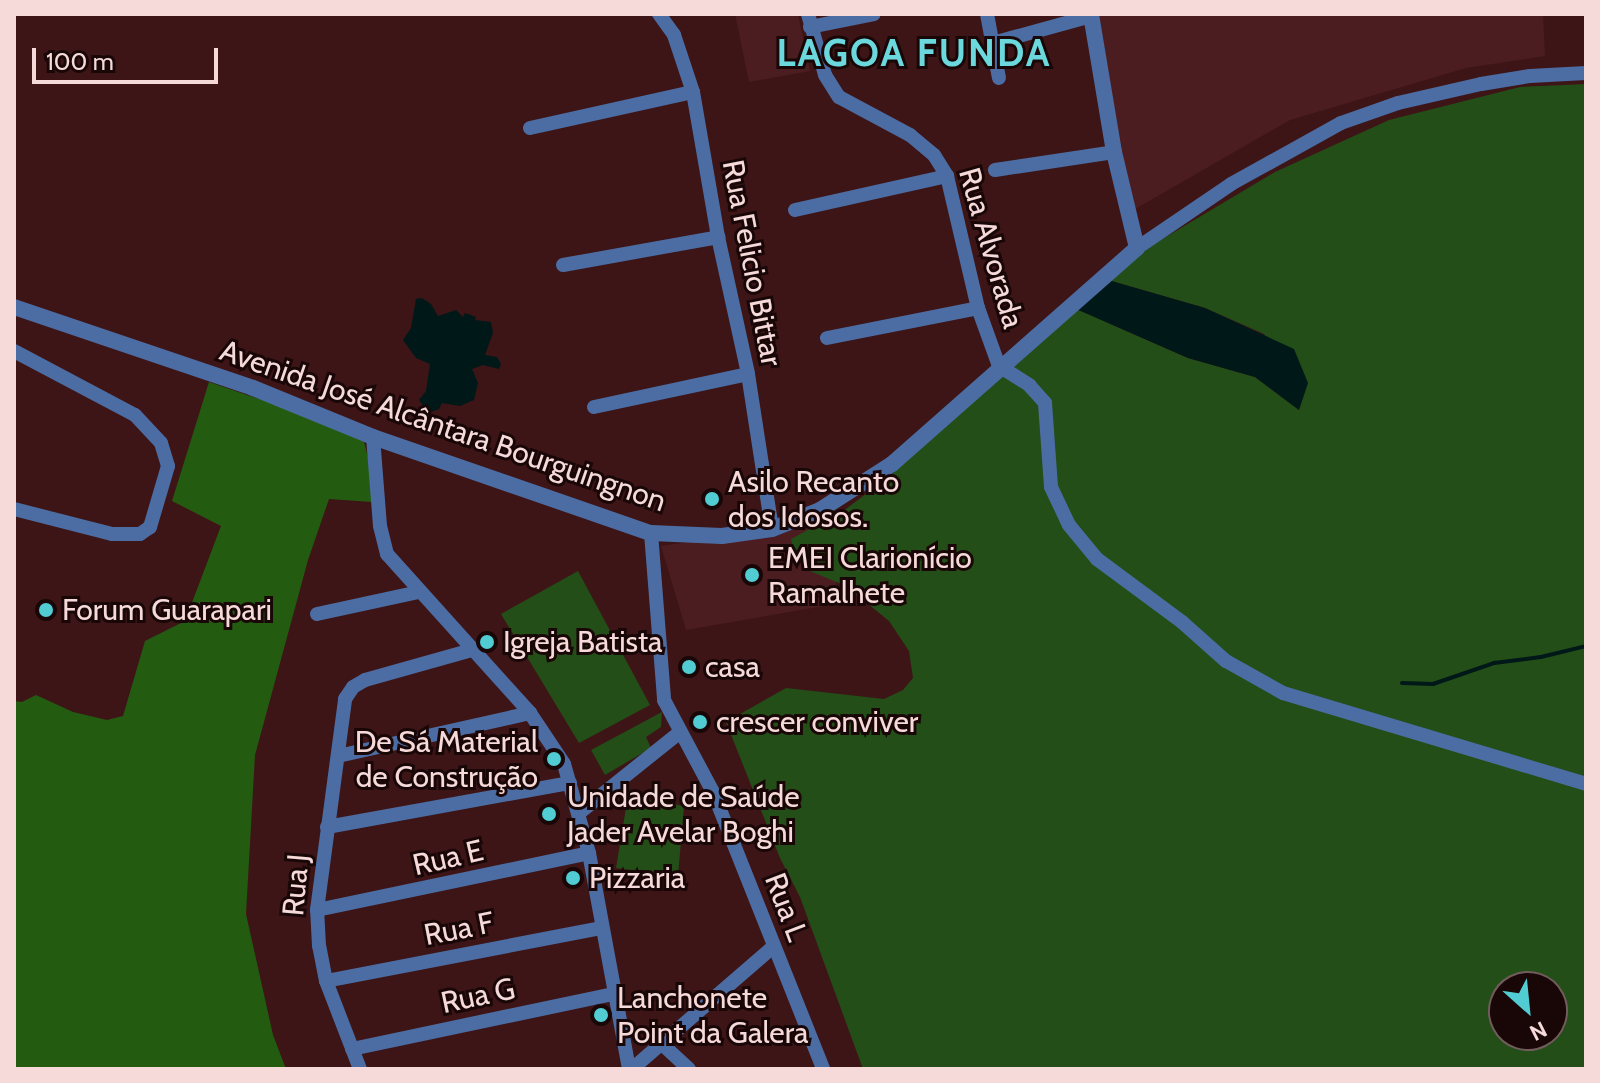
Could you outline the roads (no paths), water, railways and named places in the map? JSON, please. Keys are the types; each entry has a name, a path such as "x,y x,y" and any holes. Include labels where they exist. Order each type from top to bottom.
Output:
{"street":[{"name":"Rua Felicio Bittar","path":"659,14 674,35 693,92 718,237 748,374 772,529"},
{"path":"809,20 874,14"},
{"path":"987,14 999,78"},
{"path":"993,43 1091,15 1114,152 1137,248"},
{"name":"Rua Alvorada","path":"809,20 825,75 839,97 910,135 934,155 947,176 978,308 999,366"},
{"name":"Avenida José Alcântara Bourguingnon","path":"14,307 253,388 373,437 651,533 722,536 772,529 820,510 858,489 892,464 999,366 1137,248 1231,184 1341,123 1398,103 1530,76 1586,73"},
{"path":"530,128 693,92"},
{"path":"995,170 1114,152"},
{"path":"795,210 947,176"},
{"path":"563,265 718,237"},
{"path":"827,338 978,308"},
{"path":"14,351 135,415 161,443 168,466 150,527 140,534 112,534 14,509"},
{"path":"999,366 1029,385 1045,403 1051,487 1056,504 1083,544 1125,583 1182,622 1226,661 1283,693 1586,784"},
{"path":"594,407 748,374"},
{"path":"373,437 384,547 419,592 530,713 555,747 570,783 589,853 630,1069 773,947"},
{"name":"Rua L","path":"651,533 664,700 713,792 823,1069"},
{"path":"317,614 419,592"},
{"name":"Rua J","path":"360,1069 326,981 319,946 317,910 345,699 353,687 365,680 472,650"},
{"path":"338,756 530,713"},
{"path":"579,813 679,733"},
{"path":"327,827 570,783"},
{"name":"Rua E","path":"317,910 392,897 589,853"},
{"name":"Rua F","path":"326,981 602,928"},
{"name":"Rua G","path":"352,1049 614,994"},
{"path":"662,1044 689,1069"}],"water":[{"path":"1108,280 1205,308 1294,349 1308,383 1299,410 1255,377 1188,358 1074,308"},
{"path":"422,298 431,304 438,316 456,310 463,317 465,313 476,317 475,320 491,322 493,333 485,355 497,357 501,364 499,369 483,365 472,369 478,383 474,400 460,406 442,403 439,409 428,413 419,400 426,391 430,364 416,358 403,340 411,328 416,299"}],"waterway":[{"path":"1402,683 1433,684 1494,663 1541,657 1586,646"}],"place":[{"name":"Asilo Recanto dos Idosos.","path":"712,499"},
{"name":"EMEI Clarionício Ramalhete","path":"752,575"},
{"name":"Forum Guarapari","path":"46,610"},
{"name":"Igreja Batista","path":"487,642"},
{"name":"casa","path":"689,667"},
{"name":"crescer conviver","path":"700,722"},
{"name":"De Sá Material de Construção","path":"554,759"},
{"name":"Unidade de Saúde Jader Avelar Boghi","path":"549,814"},
{"name":"Pizzaria","path":"573,878"},
{"name":"Lanchonete Point da Galera","path":"601,1015"}],"district":[{"name":"LAGOA FUNDA","path":"914,53"}]}
